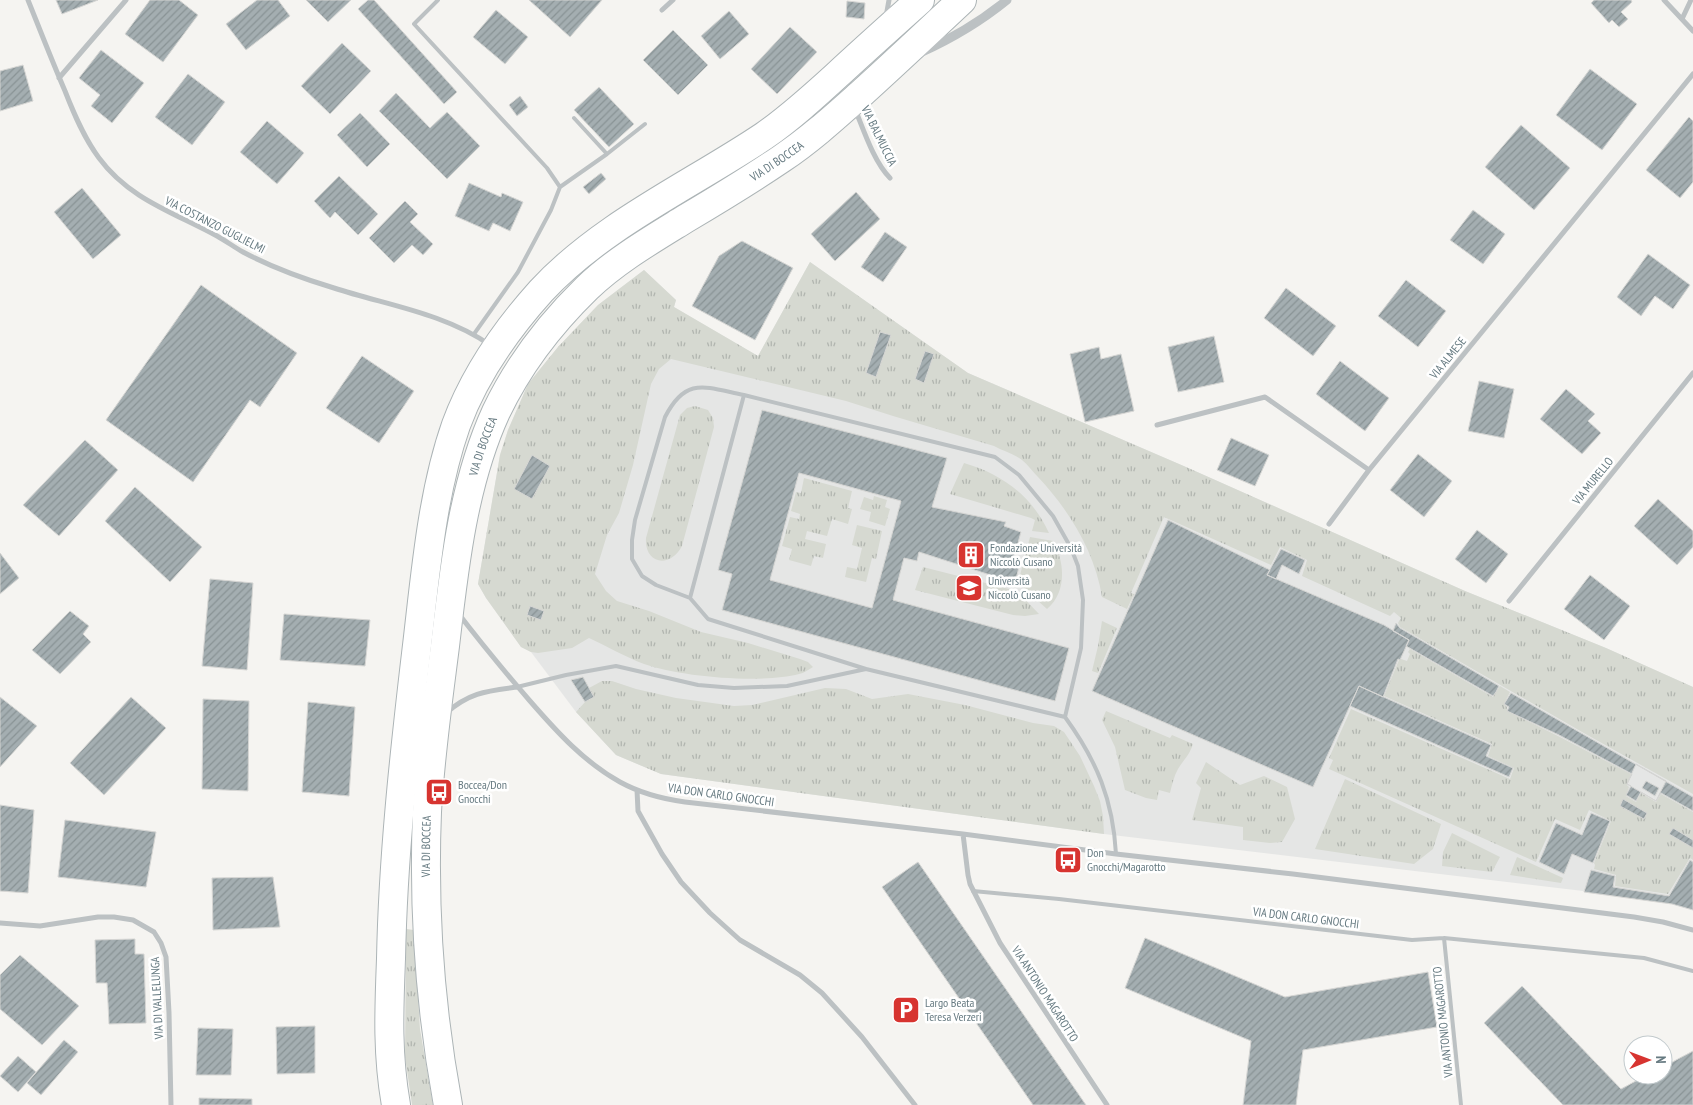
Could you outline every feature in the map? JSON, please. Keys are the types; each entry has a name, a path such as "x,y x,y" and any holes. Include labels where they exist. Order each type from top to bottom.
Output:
{"main road":[{"name":"VIA DI BOCCEA","path":"448,1105 438,1049 427,942 426,870 428,811 436,722 436,508 452,440 463,408 496,350 528,306 543,289 596,243 782,123 920,0"},
{"name":"VIA DI BOCCEA","path":"396,1105 391,1075 389,1040 397,837 437,600 456,558 480,455 497,412 520,370 554,322 588,287 604,273 643,246 783,158 817,133 962,0"}],"street":[{"name":"VIA COSTANZO GUGLIELMI","path":"28,0 77,121 100,159 119,181 142,198 244,252 291,273 332,288 445,321 474,334 496,350"},
{"path":"59,78 126,0"},
{"path":"662,10 673,0"},
{"path":"884,32 889,0"},
{"path":"892,65 951,38 1006,0"},
{"path":"1664,0 1693,31"},
{"path":"1682,19 1691,0"},
{"name":"VIA ALMESE","path":"1329,524 1369,470 1693,74"},
{"name":"VIA BALMUCCIA","path":"852,102 870,145 884,173 890,178"},
{"name":"VIA MURELLO","path":"1509,601 1693,373"},
{"path":"1157,425 1265,397 1369,470"},
{"name":"VIA DON CARLO GNOCCHI","path":"437,600 518,686 557,732 577,751 614,778 637,790 685,802 1303,875 1634,917 1693,930"},
{"path":"436,722 460,702 475,693 518,686"},
{"path":"637,790 638,811 681,882 710,913 740,940 800,975 822,993 862,1037 915,1105"},
{"path":"963,834 968,875 973,891"},
{"name":"VIA ANTONIO MAGAROTTO","path":"973,891 1000,943 1106,1105"},
{"name":"VIA DI VALLELUNGA","path":"0,924 40,926 98,917 114,917 133,920 154,932 161,943 166,957 171,1105"}],"lane":[{"path":"438,0 414,24 547,168 560,187"},
{"path":"574,118 608,154"},
{"path":"474,334 518,272 551,210 560,187 608,154 644,124"},
{"path":"1065,717 1081,648 1083,600 1081,580 1078,566 1064,534 1053,516 1019,475 995,457 744,395 692,387 681,393 673,401 665,417 632,540 632,559 642,576 656,585 690,598 708,619 866,669 1065,717 1089,752 1104,788 1113,820 1116,854"},
{"path":"690,598 744,395"},
{"path":"518,686 616,666 698,685 734,688 787,686 866,669"},
{"name":"VIA DON CARLO GNOCCHI","path":"973,891 1059,899 1412,940 1444,938 1644,958 1693,971"},
{"name":"VIA ANTONIO MAGAROTTO","path":"1444,938 1461,1105"}],"shaded area":[{"name":"Università Niccolò Cusano","path":"810,262 968,373 1465,591 1606,648 1693,687 1693,910 1668,901 1104,834 661,774 616,755 576,712 531,652 521,647 478,584 500,455 508,430 528,384 558,347 598,305 644,270 676,300 674,307 758,356"}],"green space":[{"path":"810,262 968,373 1465,591 1606,648 1693,687 1693,794 1400,627 1398,623 1401,618 1394,612 1390,616 1302,576 1307,560 1280,547 1271,565 1164,517 1131,593 1134,594 1127,609 1102,597 1099,580 1079,532 1060,503 1026,464 1016,456 994,446 846,401 671,359 659,369 651,384 633,465 619,513 607,535 595,574 606,591 617,601 649,611 701,632 748,643 800,659 808,662 813,667 801,674 783,677 721,678 660,669 630,658 589,638 572,648 538,653 521,647 478,584 500,455 508,430 528,384 558,347 598,305 644,270 676,300 674,307 758,356"},
{"path":"695,406 708,410 713,418 714,427 682,546 671,558 659,560 653,558 649,553 646,547 646,538 680,415 687,408"},
{"path":"964,463 991,473 1025,497 1049,533 1032,531 1035,520 1031,518 950,494"},
{"path":"804,478 852,491 848,508 852,509 848,524 832,519 827,536 807,531 805,539 826,544 823,558 814,556 811,566 789,560 792,549 782,546 790,517 799,519 800,514 791,511 796,492 801,493"},
{"path":"874,496 887,500 885,507 890,509 885,526 869,521 871,512 860,509 864,497 873,500"},
{"path":"857,525 882,531 876,559 872,558 866,582 845,577 847,567 857,569 862,548 852,545"},
{"path":"1030,537 1053,541 1060,558 1062,567 1061,586 1058,594 1047,609 1018,583"},
{"path":"923,567 1017,591 1039,614 1013,615 915,590"},
{"path":"1102,621 1117,628 1098,673 1092,671"},
{"path":"1410,649 1493,697 1500,686 1510,692 1504,704 1507,707 1507,711 1631,774 1626,796 1636,802 1641,793 1656,802 1661,794 1693,812 1693,840 1673,828 1670,834 1693,848 1693,860 1690,858 1668,894 1615,886 1616,875 1594,869 1594,863 1611,821 1589,810 1580,830 1555,819 1536,862 1329,769 1333,760 1329,758 1351,709 1510,779 1514,768 1488,756 1492,744 1384,696 1399,660 1407,661"},
{"path":"602,681 612,681 636,689 676,698 734,706 752,705 825,688 846,689 872,699 908,694 965,705 1033,723 1054,726 1064,732 1080,756 1094,786 1100,801 1104,834 661,774 616,755 576,712 585,702 594,697 589,688"},
{"path":"1106,711 1170,738 1172,735 1193,744 1177,772 1170,793 1159,790 1157,800 1125,790 1115,747 1102,720"},
{"path":"1206,762 1240,785 1264,776 1287,787 1295,819 1282,842 1270,843 1243,840 1243,827 1192,820 1201,788 1196,783"},
{"path":"1345,779 1441,824 1433,849 1414,864 1315,849"},
{"path":"1452,833 1500,857 1492,872 1442,866 1443,852"},
{"path":"1517,857 1563,878 1561,883 1510,875"},
{"path":"406,929 414,930 420,1029 433,1105 412,1105 405,1057"}],"building":[{"path":"56,0 98,0 62,14"},
{"path":"150,0 179,0 198,15 163,62 125,34"},
{"path":"257,0 278,0 290,16 246,50 226,24"},
{"path":"306,0 351,0 328,22"},
{"path":"368,0 374,0 457,92 444,104 358,9"},
{"path":"529,0 602,0 570,37"},
{"path":"1594,0 1631,0 1632,2 1621,12 1628,19 1619,27 1612,20 1609,23 1591,3"},
{"path":"847,1 865,3 864,19 846,17"},
{"path":"496,10 528,37 505,64 473,37"},
{"path":"729,11 749,34 720,59 701,36"},
{"path":"790,27 817,52 777,94 751,69"},
{"path":"673,30 708,65 678,95 643,60"},
{"path":"342,43 371,71 330,114 301,86"},
{"path":"101,50 144,83 112,123 91,106 100,95 79,78"},
{"path":"23,65 33,101 0,111 0,71"},
{"path":"1590,69 1637,104 1602,150 1556,115"},
{"path":"188,74 225,102 192,145 155,117"},
{"path":"599,87 634,124 609,147 574,110"},
{"path":"396,93 430,128 447,112 480,146 447,179 379,111"},
{"path":"520,96 528,107 517,116 509,105"},
{"path":"360,113 390,144 367,167 337,135"},
{"path":"1689,117 1693,121 1693,182 1680,198 1646,170"},
{"path":"267,121 304,153 277,184 240,152"},
{"path":"1521,125 1570,168 1534,210 1485,167"},
{"path":"601,173 606,179 589,194 583,187"},
{"path":"339,176 378,214 358,235 335,212 330,218 314,201"},
{"path":"469,183 501,197 502,193 523,202 510,231 493,223 489,231 455,216"},
{"path":"82,188 121,235 93,259 54,212"},
{"path":"856,192 880,219 835,261 811,234"},
{"path":"405,201 418,214 410,222 433,244 423,255 412,245 394,263 369,238"},
{"path":"1473,210 1505,234 1483,264 1450,240"},
{"path":"885,232 907,247 883,282 861,267"},
{"path":"742,241 793,268 755,340 692,306 719,256"},
{"path":"1648,254 1690,285 1673,309 1655,296 1641,316 1617,297"},
{"path":"1406,280 1446,311 1418,347 1378,316"},
{"path":"201,285 297,353 260,407 250,400 193,482 106,420"},
{"path":"1286,288 1336,326 1313,356 1264,318"},
{"path":"880,332 891,335 876,377 866,373"},
{"path":"1214,336 1224,382 1178,392 1168,347"},
{"path":"1099,347 1101,359 1121,354 1134,411 1085,422 1070,354"},
{"path":"925,351 934,354 924,383 915,379"},
{"path":"362,356 414,391 379,443 326,408"},
{"path":"1340,361 1389,398 1365,431 1316,394"},
{"path":"1479,381 1514,389 1504,438 1468,431"},
{"path":"1566,389 1595,414 1588,421 1601,433 1582,454 1540,419"},
{"name":"Fondazione Università Niccolò Cusano","path":"762,410 947,458 932,507 1006,522 1004,526 1021,532 1014,557 1021,559 1015,583 919,552 917,561 904,558 893,600 1069,648 1055,701 722,610 732,574 718,570","holes":["799,473 901,501 872,608 770,580"]},
{"path":"1231,438 1269,455 1255,486 1217,470"},
{"path":"85,440 118,470 59,536 23,505"},
{"path":"1418,454 1452,481 1424,517 1390,490"},
{"path":"532,455 550,466 532,499 514,489"},
{"path":"135,487 202,547 170,582 105,521"},
{"path":"1658,499 1693,531 1693,547 1677,565 1634,526"},
{"path":"1168,520 1270,570 1267,575 1384,625 1409,640 1400,660 1398,659 1383,697 1359,686 1313,787 1092,691"},
{"path":"1477,530 1508,554 1486,583 1455,559"},
{"path":"1281,549 1305,560 1299,574 1282,565 1276,579 1267,575"},
{"path":"0,553 19,578 0,594"},
{"path":"1590,575 1630,606 1604,640 1564,609"},
{"path":"210,579 253,583 247,670 202,666"},
{"path":"530,606 544,611 541,620 527,615"},
{"path":"70,611 89,626 83,634 91,642 60,674 32,650"},
{"path":"284,614 370,620 365,666 280,660"},
{"path":"1396,623 1400,628 1499,686 1496,692 1493,696 1406,646 1409,640 1393,631"},
{"path":"583,677 594,697 585,702 571,680"},
{"path":"1359,686 1491,745 1486,756 1513,768 1509,777 1350,706"},
{"path":"1511,693 1693,797 1693,811 1661,793 1656,801 1641,792 1636,801 1626,795 1631,786 1627,784 1632,774 1559,735 1507,711 1509,707 1504,704"},
{"path":"0,697 37,726 0,767"},
{"path":"131,697 166,728 104,795 70,763"},
{"path":"203,699 249,701 248,791 202,789"},
{"path":"308,702 355,707 349,796 302,792"},
{"path":"1636,764 1666,781 1656,801 1627,784"},
{"path":"1646,781 1659,788 1655,796 1642,788"},
{"path":"1623,799 1647,813 1644,819 1620,806"},
{"path":"0,805 34,810 28,893 0,891"},
{"path":"1591,813 1610,821 1593,863 1572,854 1564,874 1539,862 1556,823 1582,835"},
{"path":"65,820 156,832 146,887 58,877"},
{"path":"1673,828 1693,840 1693,848 1669,834"},
{"path":"1690,860 1693,862 1693,910 1672,904 1584,892 1591,870 1615,876 1613,887 1669,896"},
{"path":"918,862 1086,1105 1033,1105 882,887"},
{"path":"273,877 280,927 213,930 212,878"},
{"path":"1145,938 1285,997 1428,972 1437,1027 1303,1050 1296,1105 1243,1105 1251,1041 1125,988"},
{"path":"135,939 135,954 144,954 146,1023 109,1024 107,983 96,983 95,940"},
{"path":"20,955 79,1006 42,1045 0,1009 0,975"},
{"path":"1522,986 1621,1089 1628,1085 1673,1085 1673,1062 1693,1051 1693,1105 1563,1105 1484,1023"},
{"path":"315,1026 315,1073 277,1074 276,1027"},
{"path":"198,1028 233,1029 231,1075 196,1075"},
{"path":"64,1040 78,1052 41,1095 27,1083"},
{"path":"18,1056 36,1072 18,1092 0,1076"},
{"path":"199,1098 252,1099 252,1105 199,1105"}],"place":[{"name":"Fondazione Università Niccolò Cusano","path":"971,555"},
{"name":"Università Niccolò Cusano","path":"969,588"},
{"name":"Boccea/Don Gnocchi","path":"439,792"},
{"name":"Don Gnocchi/Magarotto","path":"1068,860"},
{"name":"Largo Beata Teresa Verzeri","path":"906,1010"}]}
